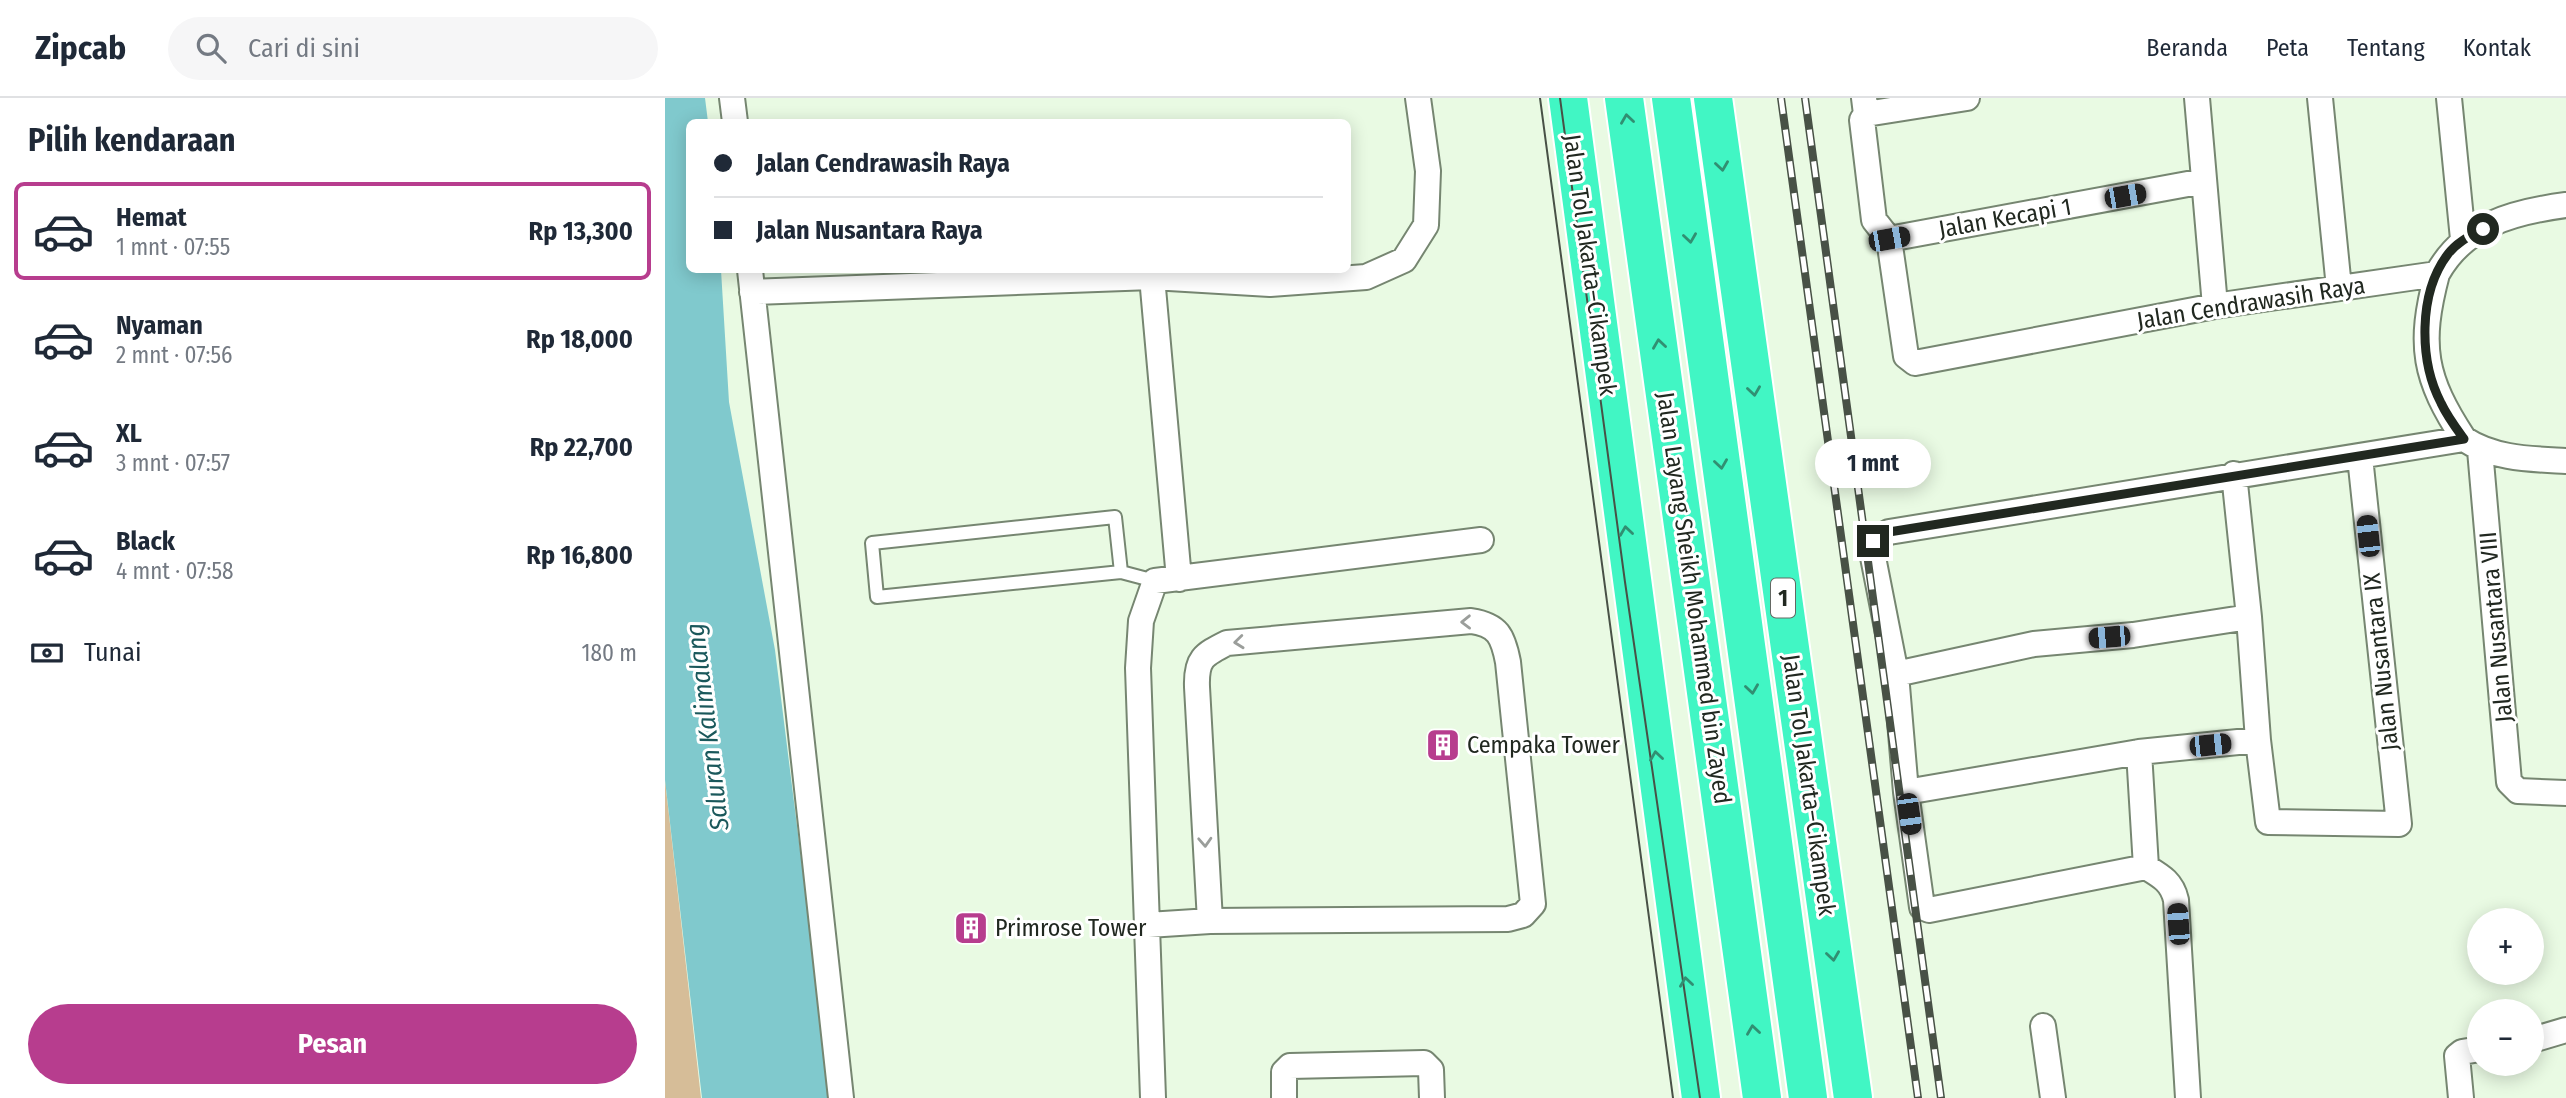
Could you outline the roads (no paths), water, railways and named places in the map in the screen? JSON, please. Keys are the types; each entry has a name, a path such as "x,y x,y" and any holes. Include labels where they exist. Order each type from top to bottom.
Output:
{"highway":[{"name":"Jalan Tol Jakarta–Cikampek","path":"1568,98 1701,1098"},
{"name":"Jalan Layang Sheikh Mohammed bin Zayed","path":"1624,98 1704,503 1808,1098"},
{"name":"Jalan Layang Sheikh Mohammed bin Zayed","path":"1671,98 1704,503 1762,1098"},
{"name":"Jalan Tol Jakarta–Cikampek","path":"1713,98 1853,1098"}],"street":[{"path":"732,98 735,119"},
{"path":"841,1098 751,281 1152,278 1270,284 1366,277 1404,260 1426,225 1428,171 1418,98"},
{"path":"1889,239 1874,220 1862,120 1865,106 1967,98"},
{"path":"2197,98 2215,306"},
{"path":"2320,98 2339,288"},
{"path":"2448,98 2462,239"},
{"name":"Jalan Kecapi 1","path":"1889,239 2204,181"},
{"path":"2472,445 2440,402 2427,360 2426,316 2437,274 2448,254 2462,239 2503,219 2566,205"},
{"name":"Jalan Cendrawasih Raya","path":"1889,239 1906,356 1915,363 2215,306 2437,274"},
{"path":"1152,278 1167,580 1142,621 1138,668 1153,1098"},
{"path":"2188,1098 2176,900 2173,888 2162,876 2146,867 1923,909 1906,792 1896,674 1870,554 1873,541 1889,532 2234,474 2360,457 2472,445 2526,459 2566,461"},
{"name":"Jalan Nusantara VIII","path":"2472,445 2509,782 2518,791 2566,793"},
{"name":"Jalan Nusantara IX","path":"2257,740 2268,822 2399,824 2360,457"},
{"path":"1906,792 2139,752 2257,740 2249,617 2234,474"},
{"path":"1167,580 1481,540"},
{"path":"1896,674 2034,644 2133,635 2249,617"},
{"path":"1149,925 1210,921 1508,919 1528,911 1533,904 1508,662 1503,637 1496,629 1471,621 1227,643 1208,652 1196,669 1210,921"},
{"path":"2139,752 2146,867"},
{"path":"2042,1026 2053,1098"},
{"path":"2544,1036 2566,1030"},
{"path":"2462,1098 2457,1056 2467,1051"},
{"path":"1284,1098 1283,1075 1290,1066 1424,1063 1431,1072 1432,1098"}],"lane":[{"path":"1121,572 1115,517 872,543 877,597 1121,572 1167,580"}],"water":[{"name":"Saluran Kalimalang","path":"665,98 705,98 708,119 686,119 686,273 721,273 729,402 775,650 831,1098 702,1098 665,780"}],"tram line":[{"path":"1540,98 1673,1098"},
{"path":"1560,98 1625,582 1700,1098"}],"railway":[{"path":"1781,98 1918,1098"},
{"path":"1805,98 1941,1098"}],"place":[{"name":"Cempaka Tower","path":"1443,745"},
{"name":"Primrose Tower","path":"971,928"}]}
